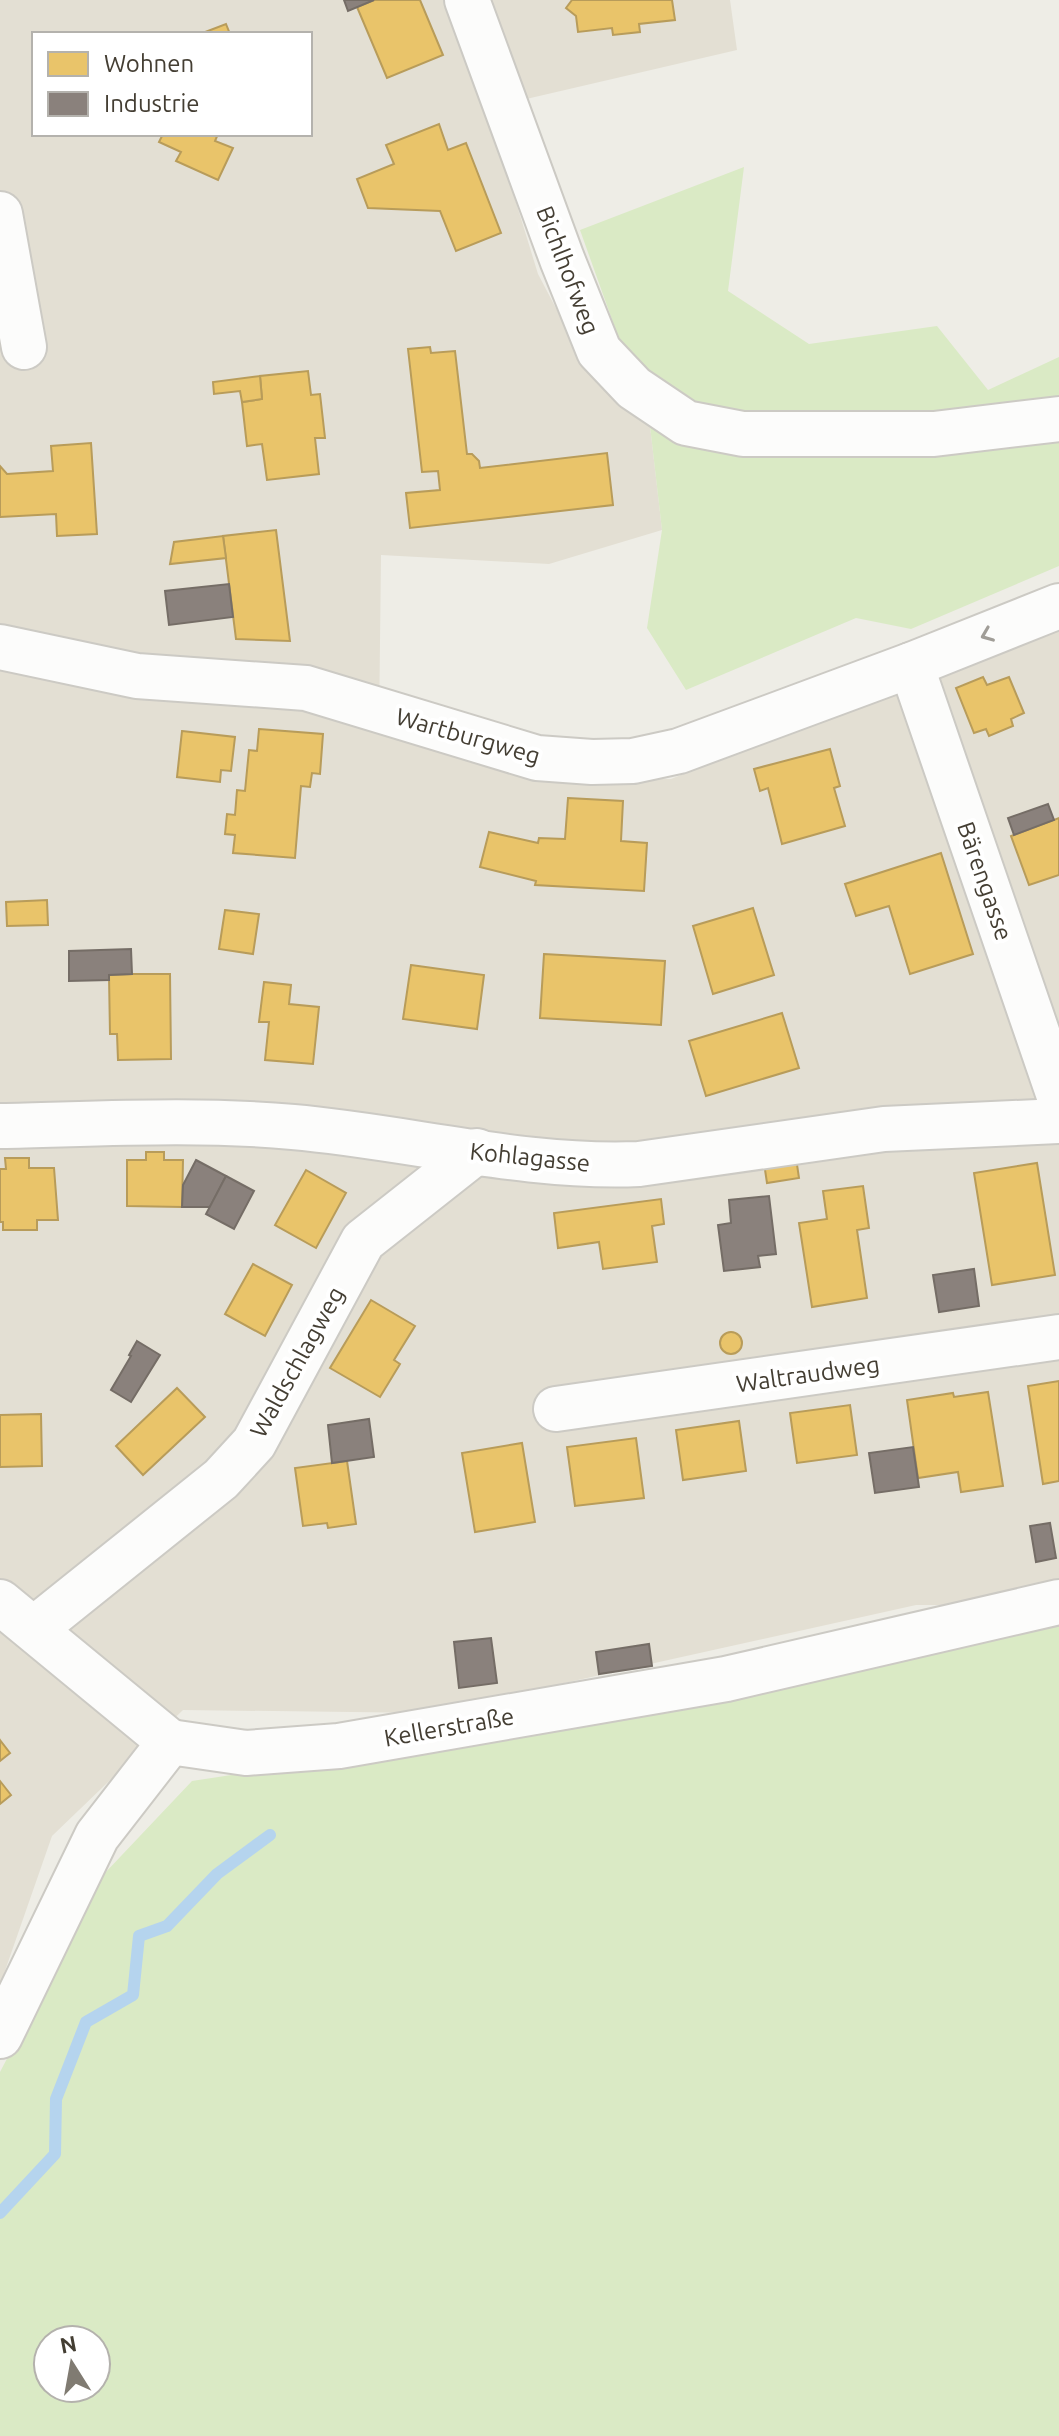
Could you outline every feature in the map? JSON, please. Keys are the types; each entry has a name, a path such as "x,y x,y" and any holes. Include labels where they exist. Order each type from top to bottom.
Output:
{"street":[{"name":"Bichlhofweg","path":"467,0 599,351 634,388 686,423 743,434 934,434 1059,419"},
{"path":"0,214 24,347"},
{"name":"Wartburgweg","path":"0,647 137,676 306,688 537,758 633,761 679,751 1059,606"},
{"name":"Bärengasse","path":"911,665 1059,1096"},
{"name":"Kohlagasse","path":"0,1126 185,1123 292,1126 604,1165 639,1164 884,1129 1059,1121"},
{"name":"Waldschlagweg","path":"34,1629 221,1479 254,1443 363,1241 477,1151"},
{"name":"Waltraudweg","path":"556,1409 1059,1337"},
{"path":"0,1602 170,1742 97,1836 0,2036"},
{"name":"Kellerstraße","path":"170,1742 246,1753 339,1746 726,1679 1059,1602"}],"shaded area":[{"path":"0,0 730,0 737,50 487,108 538,274 590,373 650,426 662,530 549,564 381,555 379,728 522,775 671,779 1059,624 1059,1582 951,1605 916,1605 429,1713 183,1710 52,1836 0,1985"}],"green space":[{"path":"744,167 728,291 809,344 937,326 988,390 1059,357 1059,566 911,629 856,618 686,690 647,628 662,530 650,426 580,230"},
{"path":"1059,1621 1059,2436 0,2436 0,2072 104,1874 192,1781 744,1696"}],"building: Wohnen":[{"path":"374,0 420,0 443,55 387,78 357,7"},
{"path":"572,0 672,0 675,20 639,24 640,32 613,35 612,28 578,32 576,16 566,8"},
{"path":"226,24 229,32 205,32"},
{"path":"439,124 448,150 466,143 501,233 456,251 440,211 368,208 357,179 394,164 386,145"},
{"path":"162,136 217,136 215,141 233,148 218,180 176,161 181,152 159,142"},
{"path":"430,347 431,353 455,351 467,454 472,454 479,461 480,468 607,453 613,505 410,528 406,493 440,490 438,471 422,472 408,349"},
{"path":"308,371 311,395 320,394 325,438 315,438 319,474 267,480 262,444 247,446 242,402 262,399 260,376"},
{"path":"260,376 262,399 242,402 240,391 214,394 213,382"},
{"path":"91,443 97,534 57,536 56,514 0,517 0,466 7,474 53,471 51,446"},
{"path":"276,530 290,641 236,639 223,536"},
{"path":"223,536 226,558 170,564 174,542"},
{"path":"983,677 987,685 1009,677 1024,713 1011,719 1013,726 989,736 986,729 974,733 956,688"},
{"path":"259,729 323,734 320,774 312,773 310,787 301,786 295,858 233,853 235,835 225,834 227,814 235,815 237,790 245,791 249,750 257,751"},
{"path":"182,731 235,737 231,771 221,770 220,782 177,777"},
{"path":"830,749 840,786 834,788 845,826 782,844 768,788 760,791 754,769"},
{"path":"568,798 623,801 621,841 647,843 644,891 535,885 536,881 480,867 489,832 538,843 539,838 565,839"},
{"path":"1059,818 1059,875 1029,885 1011,836"},
{"path":"941,853 973,954 910,974 889,906 856,916 845,884"},
{"path":"47,900 48,925 7,926 6,902"},
{"path":"753,908 774,975 713,994 693,926"},
{"path":"225,910 259,914 253,954 219,949"},
{"path":"544,954 665,961 661,1025 540,1018"},
{"path":"411,965 484,975 477,1029 403,1019"},
{"path":"170,974 171,1059 118,1060 117,1034 110,1034 109,975"},
{"path":"264,982 291,985 289,1004 319,1007 313,1064 265,1060 269,1022 259,1022"},
{"path":"782,1013 799,1068 706,1096 689,1041"},
{"path":"146,1152 164,1152 164,1160 183,1160 182,1207 127,1206 127,1160 146,1160"},
{"path":"5,1158 29,1158 29,1168 54,1168 58,1220 37,1220 37,1230 3,1230 3,1222 0,1222 0,1169 6,1169"},
{"path":"796,1158 799,1178 767,1183 764,1163"},
{"path":"1037,1163 1055,1275 992,1285 974,1173"},
{"path":"306,1170 346,1193 316,1248 275,1225"},
{"path":"863,1186 869,1228 857,1230 867,1298 812,1307 799,1223 827,1219 823,1191"},
{"path":"661,1199 664,1224 652,1226 657,1262 603,1269 599,1242 558,1248 554,1213"},
{"path":"253,1264 292,1285 265,1336 225,1314"},
{"path":"371,1300 415,1326 394,1360 400,1364 380,1397 330,1368"},
{"path":"731,1332 739,1335 742,1343 739,1351 731,1354 723,1351 720,1343 723,1335"},
{"path":"1059,1381 1059,1481 1043,1484 1028,1386"},
{"path":"177,1388 205,1417 143,1475 116,1446"},
{"path":"988,1392 1003,1486 961,1492 958,1472 918,1478 907,1400 953,1393 954,1397"},
{"path":"850,1405 857,1455 797,1463 790,1413"},
{"path":"41,1414 42,1466 0,1467 0,1415"},
{"path":"739,1421 746,1471 683,1480 676,1430"},
{"path":"636,1438 644,1498 575,1506 567,1447"},
{"path":"522,1443 535,1522 475,1532 462,1453"},
{"path":"347,1461 356,1524 328,1528 327,1523 303,1526 295,1468"},
{"path":"0,1740 10,1753 0,1761"},
{"path":"0,1781 11,1795 0,1804"}],"building: Industrie":[{"path":"344,0 374,0 348,11"},
{"path":"229,584 233,617 169,625 165,591"},
{"path":"1048,804 1054,820 1014,835 1008,818"},
{"path":"131,949 132,974 109,975 109,980 69,981 69,951"},
{"path":"196,1160 226,1176 210,1207 182,1207 183,1185"},
{"path":"226,1176 254,1191 234,1229 206,1214"},
{"path":"769,1196 776,1254 758,1256 760,1267 724,1271 718,1225 731,1223 729,1200"},
{"path":"974,1269 979,1306 939,1312 933,1275"},
{"path":"137,1341 160,1355 131,1402 111,1390"},
{"path":"369,1419 374,1457 332,1463 328,1425"},
{"path":"913,1447 919,1487 875,1493 869,1453"},
{"path":"1050,1523 1056,1558 1036,1562 1030,1526"},
{"path":"491,1638 497,1683 459,1688 454,1642"},
{"path":"649,1644 652,1666 599,1674 596,1652"}],"waterway":[{"path":"0,2213 55,2154 56,2099 86,2022 133,1995 139,1936 167,1926 217,1874 270,1835"}]}
